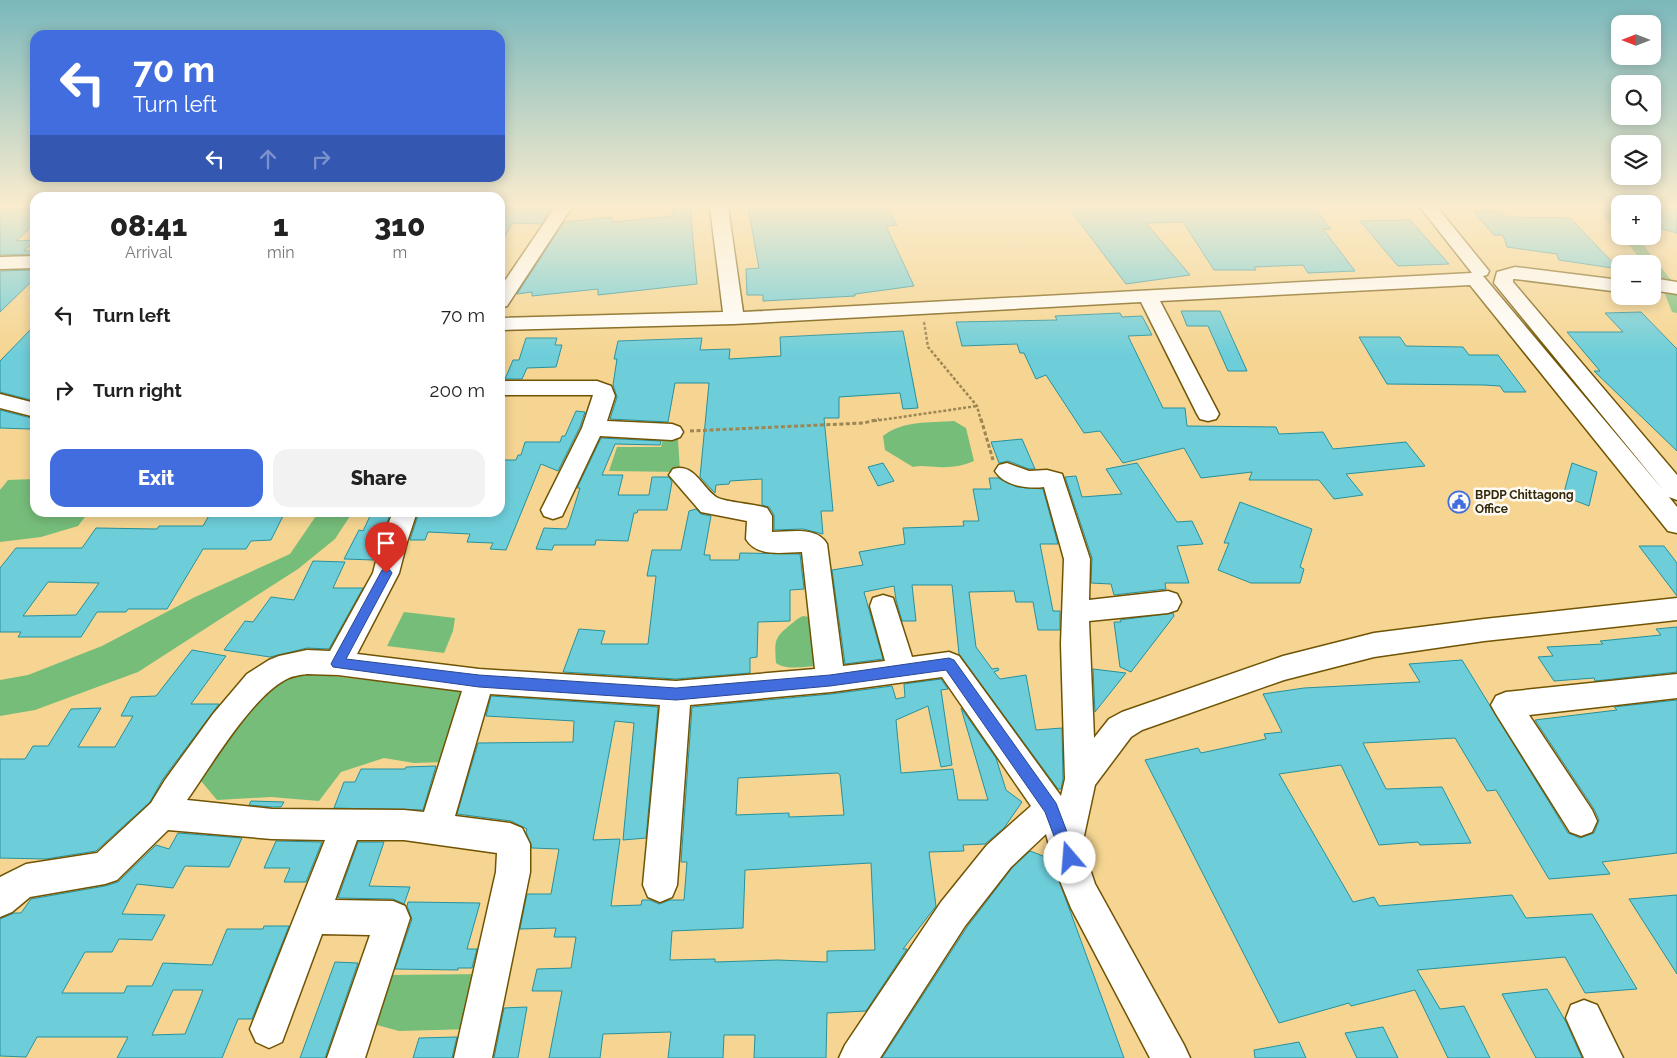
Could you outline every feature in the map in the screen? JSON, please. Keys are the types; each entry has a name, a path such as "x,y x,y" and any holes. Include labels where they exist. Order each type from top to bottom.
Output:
{"street":[{"path":"505,295 531,256"},
{"path":"726,256 734,318"},
{"path":"1464,256 1677,524"},
{"path":"0,263 30,262"},
{"path":"505,324 734,318 930,308 1477,275 1488,265 1515,264 1611,277"},
{"path":"1611,285 1515,272 1504,276 1503,283 1677,492"},
{"path":"1661,285 1677,288"},
{"path":"1661,294 1677,297"},
{"path":"1147,295 1208,414"},
{"path":"505,388 597,388 603,391 604,396 593,428 554,510"},
{"path":"0,401 30,409"},
{"path":"593,428 672,432"},
{"path":"1007,471 1013,471 1023,478 1050,478 1056,484 1076,551 1075,644 1081,779 1066,845"},
{"path":"680,476 710,506 758,514 760,516 759,540 763,542 812,542 814,544 830,680"},
{"path":"338,664 386,573 403,517"},
{"path":"1076,612 1168,602"},
{"path":"883,606 902,670"},
{"path":"1081,779 1120,728 1132,721 1283,668 1383,644 1484,630 1677,609"},
{"path":"0,900 13,888 26,881 105,868 162,814 176,790 224,723 257,683 279,668 307,662 338,664 479,681 676,694 830,680 949,664 1051,808 1083,896 1171,1058"},
{"path":"435,829 479,681"},
{"path":"1581,821 1506,705 1677,686"},
{"path":"660,885 676,694"},
{"path":"858,1058 953,914 998,856 1051,808"},
{"path":"162,814 201,816 272,824 404,825 510,839 514,844 513,872 473,1058"},
{"path":"269,1029 347,824"},
{"path":"312,917 393,918 346,1058"},
{"path":"1584,1018 1604,1058"}],"path":[{"path":"930,308 924,323 928,347 978,406 995,467 1007,471"},
{"path":"672,432 864,423 885,418 978,406"}],"shaded area":[{"path":"954,421 966,428 974,461 952,467 913,467 885,450 883,436 899,427 917,423"},
{"path":"663,438 678,439 680,472 609,471 617,447 661,447"},
{"path":"30,479 30,517 85,517 78,526 41,537 0,542 0,490 8,480"},
{"path":"315,517 349,517 335,539 298,569 138,672 35,710 0,716 0,680 28,675 102,646 195,597 290,554"},
{"path":"404,612 455,618 453,631 444,653 387,646"},
{"path":"803,616 810,617 816,663 814,666 789,667 776,663 776,641 778,637"},
{"path":"324,675 467,687 445,762 414,763 384,758 341,772 319,801 271,797 217,800 196,775 246,707 281,676"},
{"path":"486,974 473,1029 399,1031 377,1025 376,1015 388,975"}],"building":[{"path":"542,256 694,256 697,284 598,295 598,289 532,296 532,292 517,294"},
{"path":"757,256 900,256 914,286 855,294 855,296 763,301 763,295 747,295 746,269 759,268"},
{"path":"1105,256 1174,256 1190,275 1126,284"},
{"path":"1205,256 1344,256 1355,271 1308,273 1303,265 1254,267 1256,270 1214,270"},
{"path":"1390,256 1442,256 1449,264 1398,266"},
{"path":"1558,256 1607,256 1611,261 1611,268 1559,260"},
{"path":"30,270 30,283 0,312 0,271"},
{"path":"1181,311 1220,311 1247,371 1228,371 1208,326 1187,326"},
{"path":"1641,312 1677,349 1677,451 1594,371 1600,371 1567,332 1623,332 1605,313"},
{"path":"1120,313 1122,317 1142,316 1152,335 1128,336 1163,408 1185,408 1187,426 1276,427 1279,434 1323,432 1333,449 1406,442 1425,466 1346,474 1363,495 1334,499 1319,480 1249,480 1252,472 1201,478 1184,448 1123,463 1100,431 1084,433 1046,375 1036,379 1024,353 1020,353 1017,344 962,346 956,322 1057,320 1055,316"},
{"path":"30,330 30,400 0,392 0,361"},
{"path":"903,331 918,408 903,409 900,393 839,397 839,418 824,418 833,511 821,511 823,534 803,529 774,530 774,515 769,507 762,505 762,479 730,481 729,484 716,485 715,493 700,477 709,383 675,383 668,422 610,419 617,397 613,385 617,359 614,359 618,341 702,338 700,350 730,349 729,359 781,356 780,337"},
{"path":"1359,337 1400,337 1406,346 1463,347 1469,355 1498,355 1526,392 1504,392 1500,386 1484,385 1387,384"},
{"path":"526,338 557,338 555,345 562,345 556,367 527,368 522,379 505,379 513,360 519,360"},
{"path":"0,410 30,418 30,429 0,428"},
{"path":"576,411 585,412 580,427 558,471 541,464 506,550 490,549 493,543 467,542 470,534 428,532 425,540 410,540 417,517 505,517 505,460 516,460 518,455 521,455 525,442 560,442 562,436 565,436"},
{"path":"601,438 661,441 660,445 615,444 602,475 623,475 618,495 649,495 652,477 669,477 672,482 667,510 638,510 637,513 634,513 628,541 596,540 595,545 554,545 552,550 536,549 544,528 566,529 568,526 580,488 577,488"},
{"path":"1022,439 1035,469 1029,469 1008,461 999,463 991,442"},
{"path":"883,463 894,481 878,486 868,467"},
{"path":"1137,463 1177,522 1192,521 1203,544 1177,546 1189,583 1165,583 1166,589 1114,595 1111,584 1091,583 1092,558 1065,477 1076,476 1082,497 1122,494 1106,469"},
{"path":"1572,463 1597,472 1589,506 1563,496"},
{"path":"989,478 998,478 1017,487 1043,489 1058,544 1040,544 1053,611 1060,611 1060,630 1038,630 1033,602 1016,602 1014,591 969,592 976,647 992,669 998,668 999,670 994,672 1000,679 1026,675 1036,730 1062,728 1063,779 1061,789 1058,789 959,654 952,585 912,585 916,621 902,621 894,586 864,592 883,659 845,664 832,570 863,565 859,552 905,544 903,528 964,526 963,521 979,521 973,489 991,489"},
{"path":"1240,502 1312,529 1300,567 1304,569 1300,583 1251,583 1218,570 1229,543 1224,543"},
{"path":"696,509 701,514 711,516 704,555 710,555 710,560 739,560 740,553 800,554 804,589 790,590 790,621 758,622 757,657 750,658 750,673 676,679 563,672 579,629 605,631 601,644 648,644 656,576 647,576 652,550 681,550 689,511"},
{"path":"208,517 282,517 271,540 251,541 246,549 203,549 167,609 128,609 126,612 97,612 81,637 18,637 21,632 0,632 0,568 16,548 82,548 96,528 157,529 159,526 203,526","holes":["48,582 99,583 76,615 23,616"]},
{"path":"370,517 389,517 374,560 344,559 359,530 363,531"},
{"path":"1639,546 1664,546 1677,563 1677,596"},
{"path":"313,561 345,562 333,588 363,588 329,649 307,648 270,657 224,650 245,621 253,622 271,597 294,600"},
{"path":"1173,613 1174,616 1131,672 1120,667 1114,622"},
{"path":"1677,627 1677,672 1595,681 1594,678 1554,681 1538,657 1553,656 1547,647 1603,644 1600,641 1661,635 1656,629"},
{"path":"192,650 226,656 191,704 219,704 163,779 150,802 96,851 46,859 0,858 0,759 25,759 33,746 48,746 71,709 101,708 78,747 115,747 133,716 121,716 131,697 156,696"},
{"path":"1462,660 1568,833 1580,838 1594,833 1599,820 1594,809 1535,720 1617,710 1614,707 1677,700 1677,853 1602,862 1610,874 1549,879 1496,790 1487,791 1455,738 1363,743 1386,789 1442,787 1471,843 1420,845 1418,842 1379,845 1341,765 1279,774 1353,902 1374,897 1379,906 1512,895 1526,918 1592,914 1637,989 1585,993 1565,957 1417,970 1440,1009 1464,1006 1490,1058 1448,1058 1415,990 1351,1006 1349,1003 1279,1023 1145,760 1198,748 1201,753 1266,739 1264,734 1282,732 1263,694 1304,688 1420,682 1409,664"},
{"path":"1093,669 1126,673 1095,712"},
{"path":"941,679 948,689 941,690 952,765 941,767 928,706 896,720 901,773 953,769 958,800 988,800 961,708 996,758 1006,790 1022,802 1004,828 985,844 963,845 964,851 929,852 936,906 903,949 907,949 866,1011 827,1013 826,1058 754,1058 755,1035 724,1035 723,1058 668,1058 671,1032 603,1034 600,1058 549,1058 562,991 532,991 537,969 571,968 576,937 554,937 556,928 520,929 527,894 551,894 559,849 532,848 526,832 527,829 511,821 457,814 478,743 573,742 574,721 486,716 491,696 658,707 646,838 623,840 634,723 615,721 593,840 620,839 611,906 641,905 642,900 650,900 659,904 670,900 684,900 687,862 681,862 692,707 831,694 892,686 896,699 905,697 904,684","holes":["838,773 840,775 844,815 789,817 789,813 736,815 738,778","871,863 875,950 827,951 827,962 778,960 715,962 715,959 670,960 672,931 743,928 745,870"]},
{"path":"436,766 423,810 334,808 344,782 355,782 361,769 405,769 406,767"},
{"path":"251,801 284,802 281,807 272,807 249,805"},
{"path":"178,833 242,838 229,867 185,866 173,888 137,884 122,914 165,915 152,940 119,939 112,952 85,952 62,993 124,993 127,986 152,986 163,963 212,965 227,929 263,929 264,926 289,926 252,1019 238,1019 222,1058 117,1058 128,1037 37,1037 26,1057 0,1056 0,919 14,913 21,913 31,899 118,882 156,845 169,849","holes":["173,990 203,990 185,1034 152,1035"]},
{"path":"276,841 322,842 306,882 284,882 290,868 264,868"},
{"path":"358,842 384,842 369,886 410,887 404,904 393,899 338,898"},
{"path":"1030,851 1051,859 1124,1058 882,1058 967,927 1012,868"},
{"path":"1677,895 1677,974 1629,899"},
{"path":"408,902 480,903 467,949 477,949 472,968 458,968 458,970 395,969 412,919 407,906"},
{"path":"335,962 358,963 325,1058 300,1058"},
{"path":"1547,989 1566,1022 1582,1058 1536,1058 1502,994"},
{"path":"527,1007 518,1058 494,1058 504,1008"},
{"path":"1383,1027 1398,1058 1357,1058 1345,1033"},
{"path":"457,1037 452,1058 413,1058 419,1038"},
{"path":"1299,1042 1306,1058 1255,1058 1254,1050"}],"waterway":[{"path":"1661,277 1670,288 1677,309"}],"place":[{"name":"BPDP Chittagong Office","path":"1459,502"}],"route":[{"path":"386,573 338,664 479,681 676,694 830,680 943,663 949,664 954,668 1051,808 1070,858"}]}
